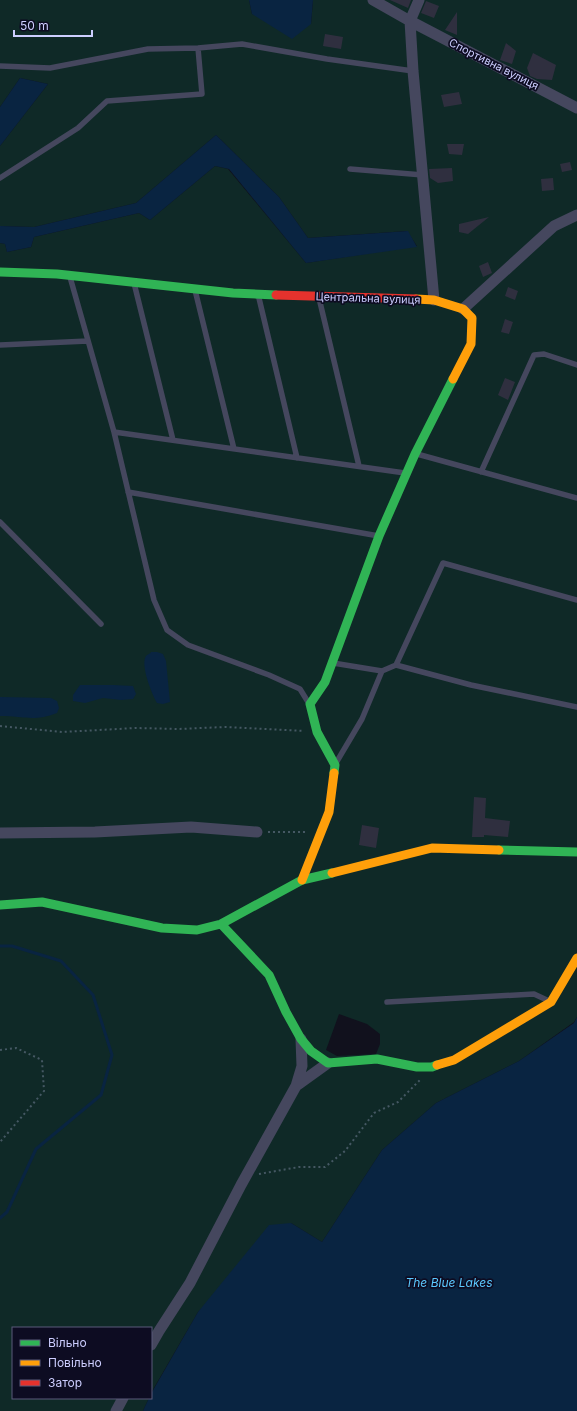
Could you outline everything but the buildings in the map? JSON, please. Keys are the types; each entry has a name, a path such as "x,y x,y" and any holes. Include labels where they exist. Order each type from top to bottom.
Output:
{"street":[{"name":"Спортивна вулиця","path":"373,0 410,21 577,108"},
{"name":"Центральна вулиця","path":"0,272 70,276 233,292 434,300 413,71 410,21 419,0"},
{"path":"463,308 554,226 577,215"},
{"path":"302,880 330,812 335,765 317,732 310,704 326,682 379,536 415,454 471,344 472,318 463,308 434,300"},
{"path":"0,833 95,832 191,827 256,832"},
{"path":"0,905 42,902 162,928 197,930 221,924 302,880 432,848 577,852"},
{"path":"221,924 269,974 286,1012 301,1039 311,1051 328,1063"},
{"path":"296,1086 328,1063 377,1059 417,1067 432,1068 454,1060 551,1002 577,958"},
{"path":"152,1343 190,1283 296,1086 302,1066 301,1039"},
{"path":"116,1411 122,1399"}],"lane":[{"path":"0,66 50,68 148,49 198,48 242,44 327,59 413,71"},
{"path":"0,178 78,128 107,101 202,94 198,48"},
{"path":"350,169 423,175"},
{"path":"70,276 114,432 154,600 167,630 188,645 269,675 300,690 310,704"},
{"path":"134,282 173,440"},
{"path":"194,288 234,449"},
{"path":"258,293 297,458"},
{"path":"318,296 359,466"},
{"path":"0,345 88,341"},
{"path":"481,472 534,355 544,354 577,365"},
{"path":"114,432 407,473"},
{"path":"415,454 577,498"},
{"path":"128,492 379,536"},
{"path":"0,522 101,624"},
{"path":"396,665 443,563 577,600"},
{"path":"332,663 382,671 396,665 471,685 577,707"},
{"path":"335,765 362,719 382,671"},
{"path":"387,1002 534,994 551,1002"}],"path":[{"path":"0,726 62,732 136,728 178,729 225,727 317,732"},
{"path":"256,832 323,831"},
{"path":"0,1050 16,1048 42,1060 44,1092 0,1142"},
{"path":"246,1178 299,1167 326,1167 345,1151 374,1113 398,1102 432,1068"}],"green space":[{"path":"0,0 249,0 252,14 311,24 313,0 577,0 577,1017 574,1022 519,1061 436,1103 382,1150 322,1242 291,1223 198,1312 152,1391 152,1327 12,1327 12,1399 149,1399 143,1411 0,1411 0,243 5,244 7,252 31,247 34,237 139,213 150,220 215,166 228,169 306,263 417,246 407,231 308,238 279,197 216,135 136,203 34,227 0,226 0,146 48,84 20,78 0,107","holes":["339,1014 367,1024 380,1034 380,1044 376,1054 337,1056 326,1050"]}],"water":[{"path":"249,0 313,0 311,24 292,39 252,14"},
{"path":"20,78 48,84 0,146 0,107"},
{"path":"216,135 279,197 308,238 408,231 417,247 306,263 229,169 215,166 150,220 139,213 34,237 31,247 7,252 5,244 0,243 0,226 34,227 136,203"},
{"path":"151,652 163,654 166,661 170,702 163,704 157,703 150,687 144,666 146,656"},
{"path":"80,685 133,686 136,694 133,699 121,700 103,698 85,703 73,701 73,695"},
{"path":"0,697 51,698 57,701 59,708 57,713 35,718 0,716"},
{"name":"The Blue Lakes","path":"577,1017 577,1411 143,1411 149,1399 152,1399 152,1392 198,1312 269,1225 291,1223 322,1242 382,1150 436,1103 519,1061 574,1023"}],"waterway":[{"path":"0,946 12,946 61,961 93,995 112,1055 101,1095 36,1149 7,1212 0,1218"}],"traffic: fast":[{"path":"0,272 57,274 233,293 276,295"},
{"path":"334,773 335,765 317,732 310,704 325,682 379,536 415,454 453,379"},
{"path":"499,850 577,852"},
{"path":"0,905 42,902 162,928 197,930 221,924 302,880 332,873"},
{"path":"221,924 269,975 286,1012 301,1039 311,1051 328,1063 377,1059 417,1067 432,1067 437,1065"}],"traffic: slow":[{"path":"416,299 434,300 463,309 472,318 471,344 453,379"},
{"path":"302,880 329,812 334,773"},
{"path":"332,873 432,848 499,850"},
{"path":"437,1065 454,1060 551,1002 577,958"}],"traffic: jam":[{"path":"276,295 416,299"}]}
